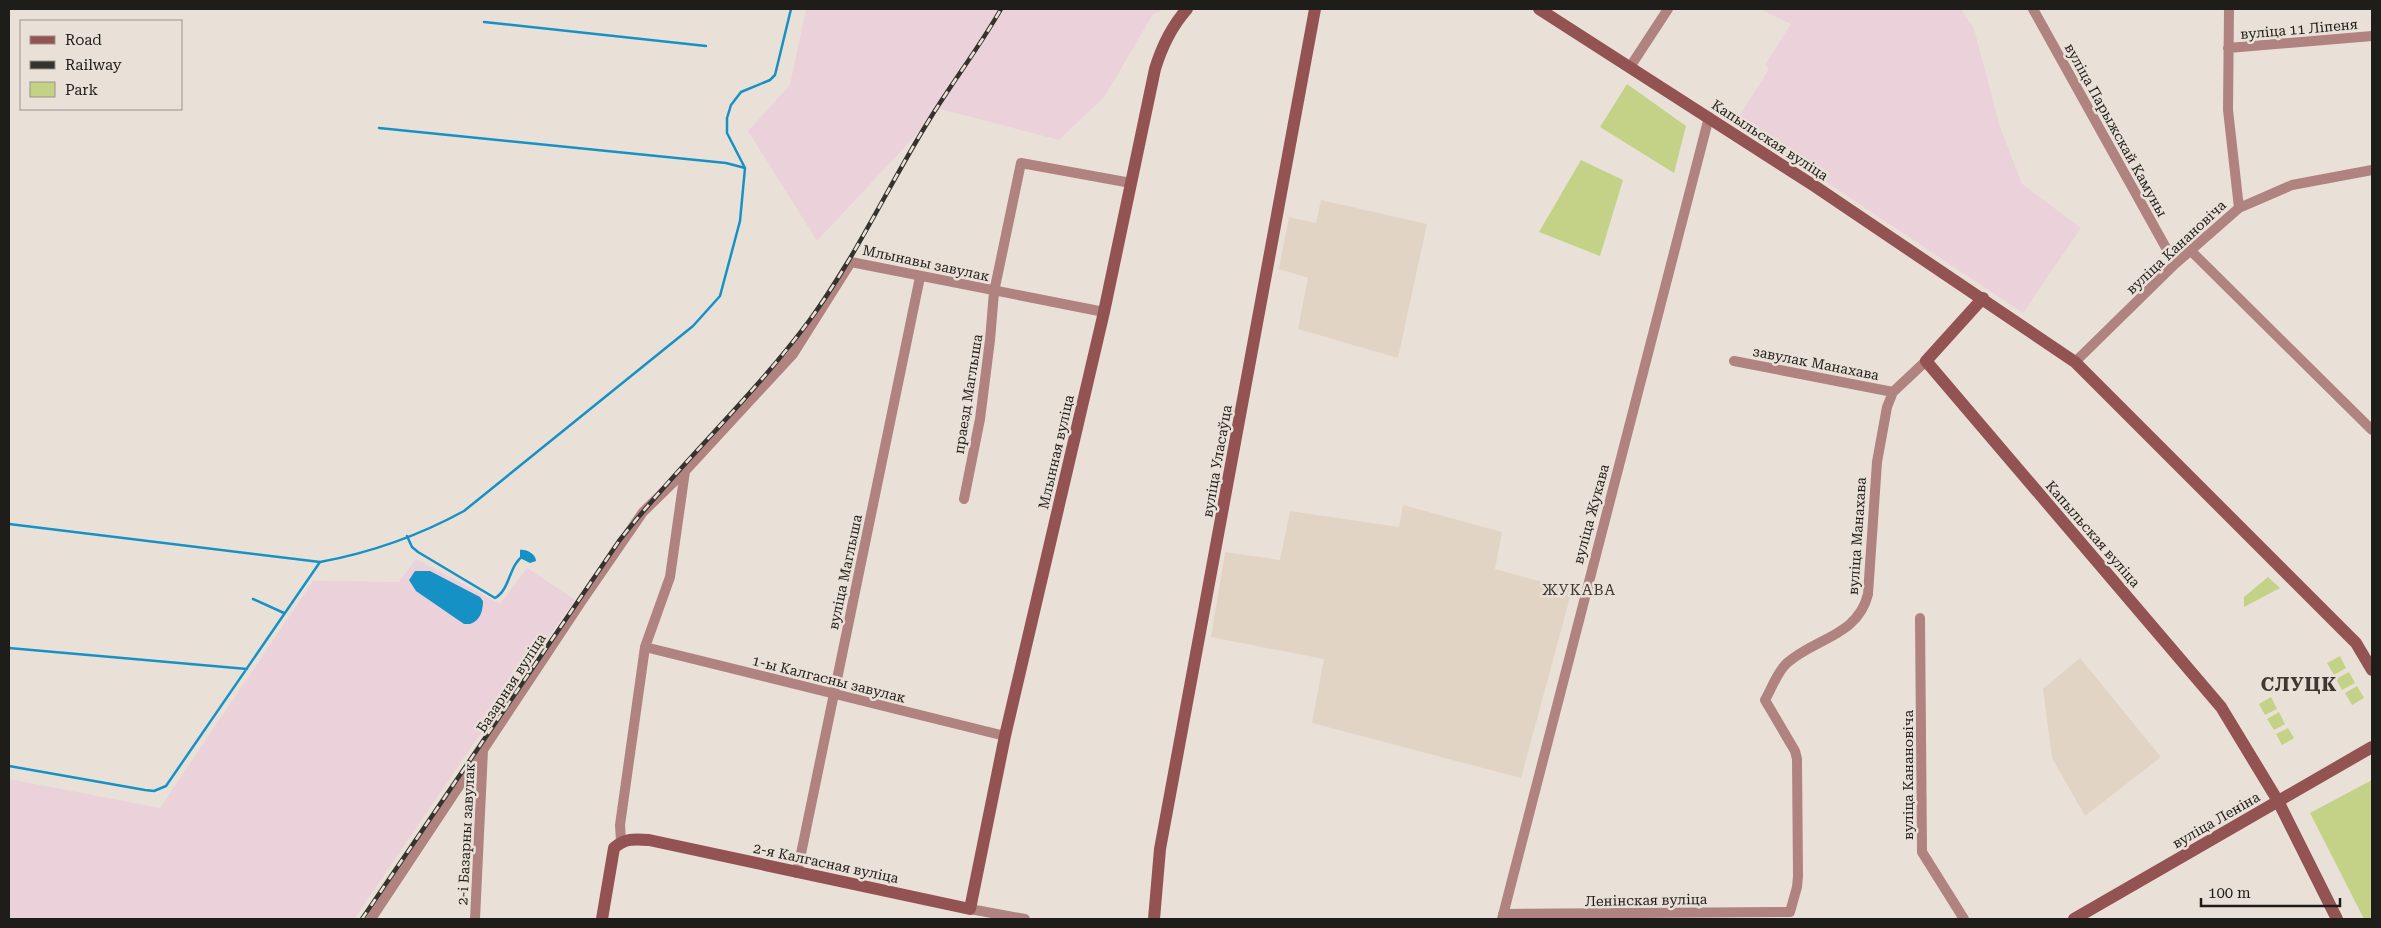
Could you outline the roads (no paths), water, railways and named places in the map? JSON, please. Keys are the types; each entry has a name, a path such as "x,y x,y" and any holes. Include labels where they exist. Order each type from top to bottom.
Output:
{"main road":[{"name":"Млынная вуліца","path":"970,909 1005,736 1104,312 1161,49 1174,24 1187,9"},
{"name":"вуліца Уласаўца","path":"1154,919 1160,849 1315,9"},
{"name":"Капыльская вуліца","path":"1539,9 1709,117 1983,298 2075,362 2356,643 2372,670"},
{"path":"1926,361 1983,298"},
{"name":"Капыльская вуліца","path":"1926,361 2221,707 2278,801 2337,919"},
{"name":"вуліца Леніна","path":"2074,919 2372,747"},
{"name":"2-я Калгасная вуліца","path":"621,841 633,839 649,840 970,909"},
{"path":"602,919 614,848 621,841"}],"street":[{"path":"1630,68 1668,9"},
{"name":"вуліца Парыжскай Камуны","path":"2033,9 2175,264"},
{"name":"вуліца 11 Ліпеня","path":"2229,9 2228,110 2239,208"},
{"name":"вуліца 11 Ліпеня","path":"2228,48 2372,36"},
{"name":"вуліца Жукава","path":"1503,917 1709,117"},
{"name":"Млынавы завулак","path":"851,262 994,292 1021,163 1131,183"},
{"name":"вуліца Канановіча","path":"2075,362 2175,264 2239,208 2292,185 2372,170"},
{"path":"2190,251 2372,430"},
{"name":"Базарная вуліца","path":"371,919 581,602 643,512 685,471 793,354 851,262"},
{"name":"вуліца Маглыша","path":"797,872 920,277"},
{"path":"994,292 1104,312"},
{"name":"праезд Маглыша","path":"964,499 980,419 994,292"},
{"name":"завулак Манахава","path":"1734,361 1893,392"},
{"path":"1893,392 1926,361"},
{"name":"вуліца Манахава","path":"1790,912 1798,882 1797,759 1795,751 1765,700 1786,664 1844,628 1862,613 1868,594 1877,462 1881,434 1893,392"},
{"path":"621,841 620,825 646,647 670,577 685,471"},
{"name":"вуліца Канановіча","path":"1920,618 1922,852 1964,919"},
{"name":"1-ы Калгасны завулак","path":"646,647 1005,736"},
{"name":"2-і Базарны завулак","path":"475,919 483,750"},
{"name":"2-я Калгасная вуліца","path":"970,909 1025,919"},
{"name":"Ленінская вуліца","path":"1503,917 1790,912"}],"water":[{"path":"520,550 530,552 536,558 536,561 530,563 520,558"},
{"path":"415,571 430,571 480,597 483,605 479,618 473,623 464,624 416,591 409,580"}],"waterway":[{"path":"9,524 320,562 357,554 394,542 430,528 464,511 693,326 720,296 740,221 745,168 727,133 727,118 731,105 741,92 770,80 775,75 791,9"},
{"path":"484,22 706,46"},
{"path":"379,128 726,163 745,168"},
{"path":"407,536 412,547 418,552 495,598 504,589 515,565 523,556"},
{"path":"9,766 145,790 154,791 166,786 320,562"},
{"path":"253,599 284,613"},
{"path":"9,648 247,669"}],"railway":[{"path":"362,919 619,541 666,485 787,350 826,297 931,117 1001,9"}],"district":[{"name":"ЖУКАВА","path":"1579,590"},
{"name":"СЛУЦК","path":"2299,684"}]}
